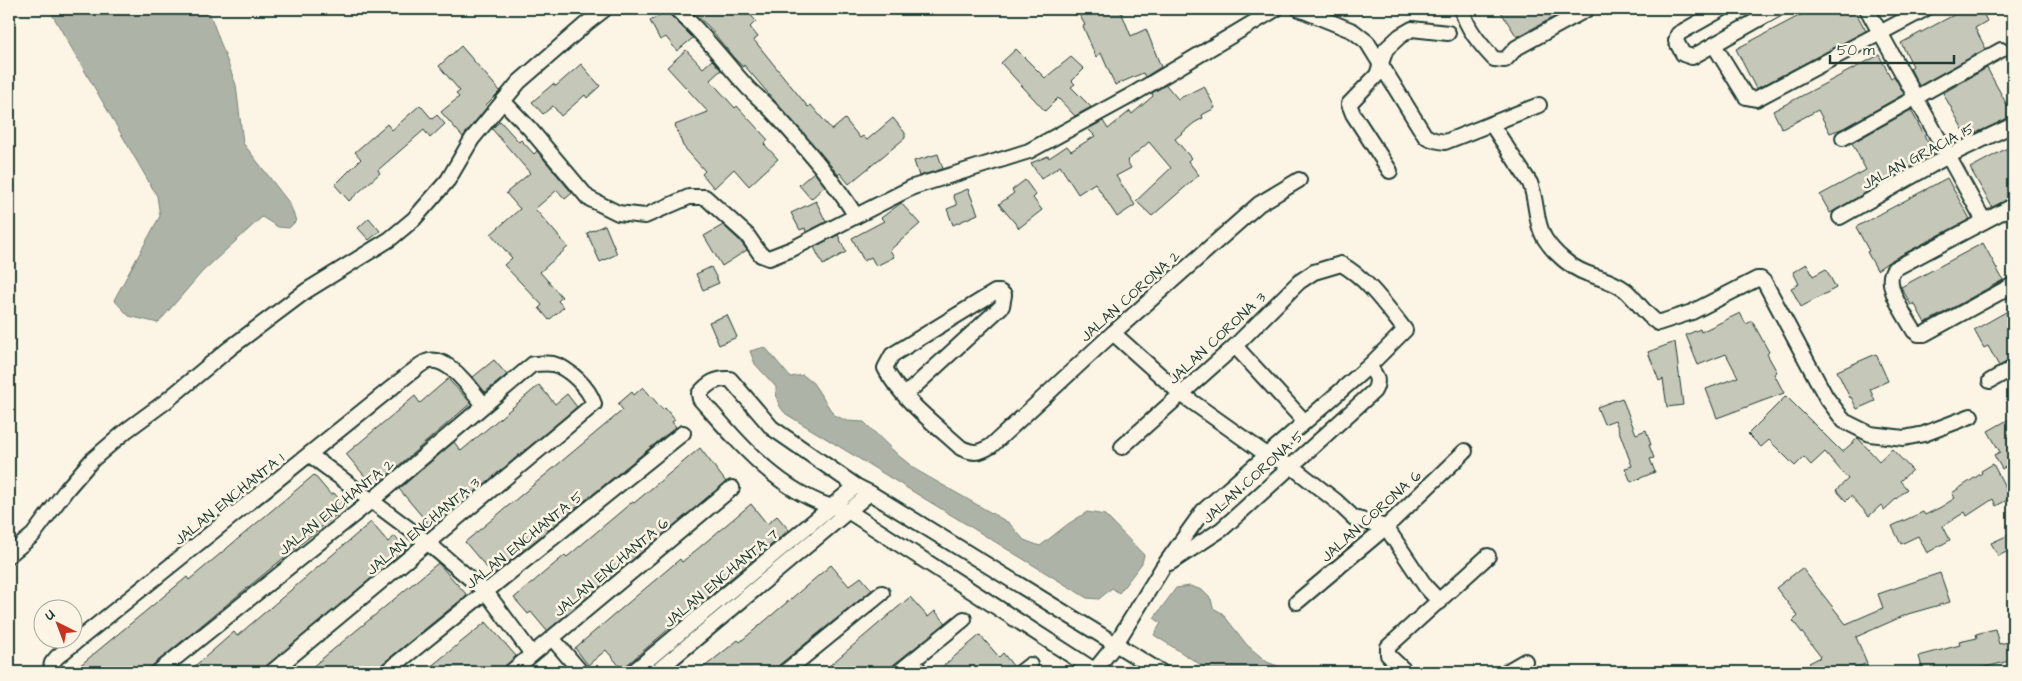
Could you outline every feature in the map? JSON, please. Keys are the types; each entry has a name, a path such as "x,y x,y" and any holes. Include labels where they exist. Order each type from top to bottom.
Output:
{"street":[{"path":"9,555 33,534 92,460 127,430 165,402 230,348 306,291 390,238 414,219 448,180 472,139 519,82 606,9"},
{"path":"676,9 690,20 719,56 772,111 830,178 856,216"},
{"path":"503,101 530,129 588,198 618,213 645,216 689,197 705,198 747,235 761,255 769,258 792,249 913,187 1029,150 1130,96 1276,9"},
{"path":"1299,9 1359,35 1367,42 1425,136 1434,140 1445,142 1492,125 1538,105"},
{"path":"1462,9 1465,21 1494,59 1505,60 1516,48 1587,9"},
{"path":"1722,9 1681,31 1676,41 1683,54 1692,57 1777,9"},
{"path":"1867,9 1984,221"},
{"path":"1714,46 1746,97 1756,100 1926,9"},
{"path":"1390,171 1353,114 1349,104 1377,75 1386,49 1400,36 1412,29 1448,33"},
{"path":"1843,138 2001,50"},
{"name":"JALAN GRACIA 15","path":"1840,217 1948,156 2013,124"},
{"path":"1492,125 1530,183 1544,238 1557,254 1585,273 1602,278 1625,290 1650,318 1658,323 1692,312 1757,280 1761,280 1765,283 1826,397 1844,421 1870,434 1904,438 1924,434 1971,416"},
{"name":"JALAN CORONA 2","path":"905,396 961,448 970,453 978,453 991,446 1113,333 1258,204 1299,180"},
{"path":"2013,206 1894,269 1890,277 1891,288 1914,331 1924,334 2013,285"},
{"name":"JALAN CORONA 5","path":"1163,567 1203,512 1368,366 1405,330 1375,293 1355,273 1341,264"},
{"name":"JALAN CORONA 3","path":"1122,447 1235,346 1298,282 1314,272 1341,264"},
{"path":"995,292 1000,292 1004,295 1002,306 905,396 890,380 885,368 892,355 995,292"},
{"path":"1113,333 1181,394 1267,455 1291,466 1336,501 1354,518 1386,527 1426,587 1440,602"},
{"path":"1235,346 1304,421"},
{"name":"JALAN ENCHANTA 1","path":"51,668 427,361 444,362 456,372 484,405"},
{"name":"JALAN ENCHANTA 2","path":"158,672 371,501 533,364 552,364 572,374 589,394 594,404"},
{"name":"JALAN CORONA 5","path":"1163,567 1222,530 1374,391 1378,381 1376,375 1368,366"},
{"path":"1990,381 2013,368"},
{"path":"1160,672 1115,644 870,493 856,486 772,428 730,379 719,378 706,385 699,394 700,400 746,450 784,483 830,508 848,511 1095,671 1115,644 1163,567"},
{"name":"JALAN ENCHANTA 3","path":"272,672 594,404"},
{"name":"JALAN ENCHANTA 5","path":"386,672 683,433"},
{"name":"JALAN CORONA 6","path":"1297,602 1386,527 1465,451"},
{"path":"310,455 428,543 486,592 532,654"},
{"name":"JALAN ENCHANTA 7","path":"634,672 856,486"},
{"name":"JALAN ENCHANTA 6","path":"511,672 732,488"},
{"name":"JALAN ENCHANTA 7","path":"656,672 870,493"},
{"path":"1406,672 1388,656 1387,651 1394,640 1440,602 1488,556"},
{"path":"785,672 882,593"},
{"path":"899,672 916,667 964,619"},
{"path":"552,638 581,672"},
{"path":"1506,672 1525,661"}],"shaded area":[{"path":"49,9 208,9 236,85 243,143 290,204 296,221 289,228 278,227 262,217 202,272 158,323 129,316 114,300 160,216 157,196"},
{"path":"765,347 790,377 803,375 813,383 834,415 847,421 864,422 899,456 918,471 1009,523 1024,540 1040,546 1087,512 1105,515 1144,555 1142,563 1119,593 1112,588 1099,599 1087,598 786,414 778,402 776,387 755,364 750,351"},
{"path":"1190,586 1202,590 1211,599 1213,608 1222,613 1247,645 1267,662 1293,672 1212,672 1154,635 1161,623 1154,618 1176,588"}],"building":[{"path":"689,9 745,9 756,21 750,27 758,37 754,40 808,107 811,105 832,130 845,119 860,138 863,136 867,140 893,118 905,133 905,138 849,184 840,173 838,175 744,65 743,67 708,26"},
{"path":"1076,9 1120,9 1131,36 1146,29 1161,67 1145,77 1143,73 1115,85 1101,53 1096,57 1083,26 1085,25"},
{"path":"1499,9 1569,9 1517,37"},
{"path":"1812,9 1854,9 1866,31 1756,89 1736,49"},
{"path":"1965,9 1981,9 1987,21 1975,28 1986,49 1919,86 1910,68 1913,66 1901,43"},
{"path":"668,10 670,15 693,38 677,51 666,37 660,40 650,21"},
{"path":"461,46 500,91 486,105 487,107 463,137 441,112 459,97 456,94 460,91 439,66"},
{"path":"1016,49 1045,78 1071,57 1084,69 1072,81 1075,84 1071,87 1091,107 1075,116 1058,98 1045,111 1001,63"},
{"path":"686,50 703,68 712,60 721,70 710,80 768,140 764,144 778,159 749,186 734,169 714,188 702,174 705,171 683,146 675,125 708,112 667,67"},
{"path":"1879,55 1891,78 1894,76 1904,94 1844,128 1830,133 1818,110 1782,129 1773,111"},
{"path":"581,64 600,86 587,98 585,95 561,116 553,106 543,114 532,102 553,84 556,86"},
{"path":"1987,68 2013,116 1967,137 1943,93"},
{"path":"1166,85 1178,99 1204,86 1215,108 1202,115 1203,118 1175,139 1191,158 1188,161 1199,175 1152,216 1136,201 1171,168 1149,142 1127,161 1131,168 1116,176 1135,205 1117,217 1095,183 1078,194 1060,166 1041,179 1031,163 1048,156 1049,158 1067,146 1071,151 1095,136 1088,129 1103,121 1108,129 1130,111 1132,114 1153,96 1152,93"},
{"path":"420,105 432,119 437,115 445,124 430,138 424,130 378,170 380,173 349,201 335,185 361,159 355,152 387,124 392,130"},
{"path":"1911,110 1934,154 1830,213 1820,195 1866,170 1852,143"},
{"path":"500,121 519,142 521,140 534,154 537,151 572,193 565,199 557,190 535,209 568,247 540,272 562,297 558,301 564,307 549,320 539,308 542,305 504,265 512,258 491,234 520,209 506,193 530,173 492,129"},
{"path":"2013,145 2013,197 1992,207 1970,168"},
{"path":"938,154 943,169 919,176 914,161"},
{"path":"814,172 825,186 811,199 799,185"},
{"path":"1947,178 1970,219 1890,261 1877,270 1856,227"},
{"path":"1025,180 1036,195 1033,198 1042,210 1019,228 999,204 1014,193 1012,190"},
{"path":"968,189 978,214 953,225 947,209 957,205 953,195"},
{"path":"816,201 826,222 806,232 805,228 800,230 791,213"},
{"path":"901,203 920,224 890,250 894,257 876,266 871,257 864,261 852,238 884,221 881,218"},
{"path":"369,218 380,231 369,240 358,228"},
{"path":"605,225 617,254 600,262 587,233"},
{"path":"723,225 747,250 722,266 704,236"},
{"path":"838,235 846,252 823,265 814,247"},
{"path":"1983,243 2003,280 1925,323 1914,303 1911,305 1901,287"},
{"path":"1807,264 1813,276 1826,269 1836,288 1801,307 1791,288 1799,284 1793,272"},
{"path":"711,267 719,283 703,290 696,274"},
{"path":"2013,308 2013,359 1999,366 1988,346 1984,348 1974,330"},
{"path":"1740,313 1746,324 1752,321 1769,352 1767,354 1777,372 1774,374 1784,393 1717,418 1706,389 1738,377 1726,354 1698,365 1686,335 1700,329 1701,332"},
{"path":"727,315 737,337 719,345 709,322"},
{"path":"1675,342 1683,405 1667,407 1663,379 1659,381 1648,352"},
{"path":"1876,354 1888,381 1870,389 1875,401 1857,409 1837,371"},
{"path":"494,360 507,375 485,392 473,377"},
{"path":"448,379 471,403 374,487 346,454 415,396 420,403"},
{"path":"539,385 555,404 567,394 577,407 432,528 399,489 454,442 461,451"},
{"path":"643,387 663,410 665,408 675,420 672,422 676,427 493,575 465,542 623,410 618,404 632,392 634,395"},
{"path":"1786,396 1842,452 1858,438 1879,461 1892,449 1912,470 1900,481 1907,489 1884,510 1881,505 1869,516 1851,496 1846,501 1836,490 1848,479 1825,452 1811,465 1804,457 1795,466 1769,440 1761,447 1748,434"},
{"path":"1622,398 1636,434 1646,430 1654,458 1650,459 1655,472 1631,482 1625,468 1632,466 1615,420 1604,424 1597,407"},
{"path":"2013,417 2013,478 2007,466 2002,469 1994,455 2000,452 1988,431"},
{"path":"700,448 726,482 547,631 531,612 528,614 514,598"},
{"path":"1993,464 2011,498 1996,506 1993,499 1967,516 1965,512 1943,526 1950,540 1927,553 1918,536 1901,544 1892,526 1923,512 1925,515 1941,507 1955,498 1952,493"},
{"path":"314,475 331,495 334,493 346,507 153,665 147,672 72,672 187,577 189,580"},
{"path":"751,504 767,524 777,516 789,530 622,669 606,650 588,665 575,648 680,559 682,562"},
{"path":"371,522 388,542 395,536 406,549 260,672 188,672 234,632 237,636"},
{"path":"2013,533 2013,549 1998,556 1991,543"},
{"path":"438,563 467,595 381,665 377,672 306,672"},
{"path":"831,565 849,586 861,577 872,590 779,665 776,672 698,672 738,640 740,642"},
{"path":"1802,568 1846,624 1883,608 1878,594 1940,573 1950,602 1908,614 1856,637 1867,663 1847,672 1813,672 1809,663 1821,657 1793,621 1798,616 1776,588"},
{"path":"910,597 928,617 935,611 946,623 893,665 890,672 822,672"},
{"path":"486,622 516,656 499,672 424,672"},
{"path":"1995,629 1999,644 2013,641 2013,660 1966,672 1923,672 1919,656 1960,645 1959,642 1977,638 1976,634"},
{"path":"980,635 999,657 1003,653 1014,667 1012,672 936,672"}]}
